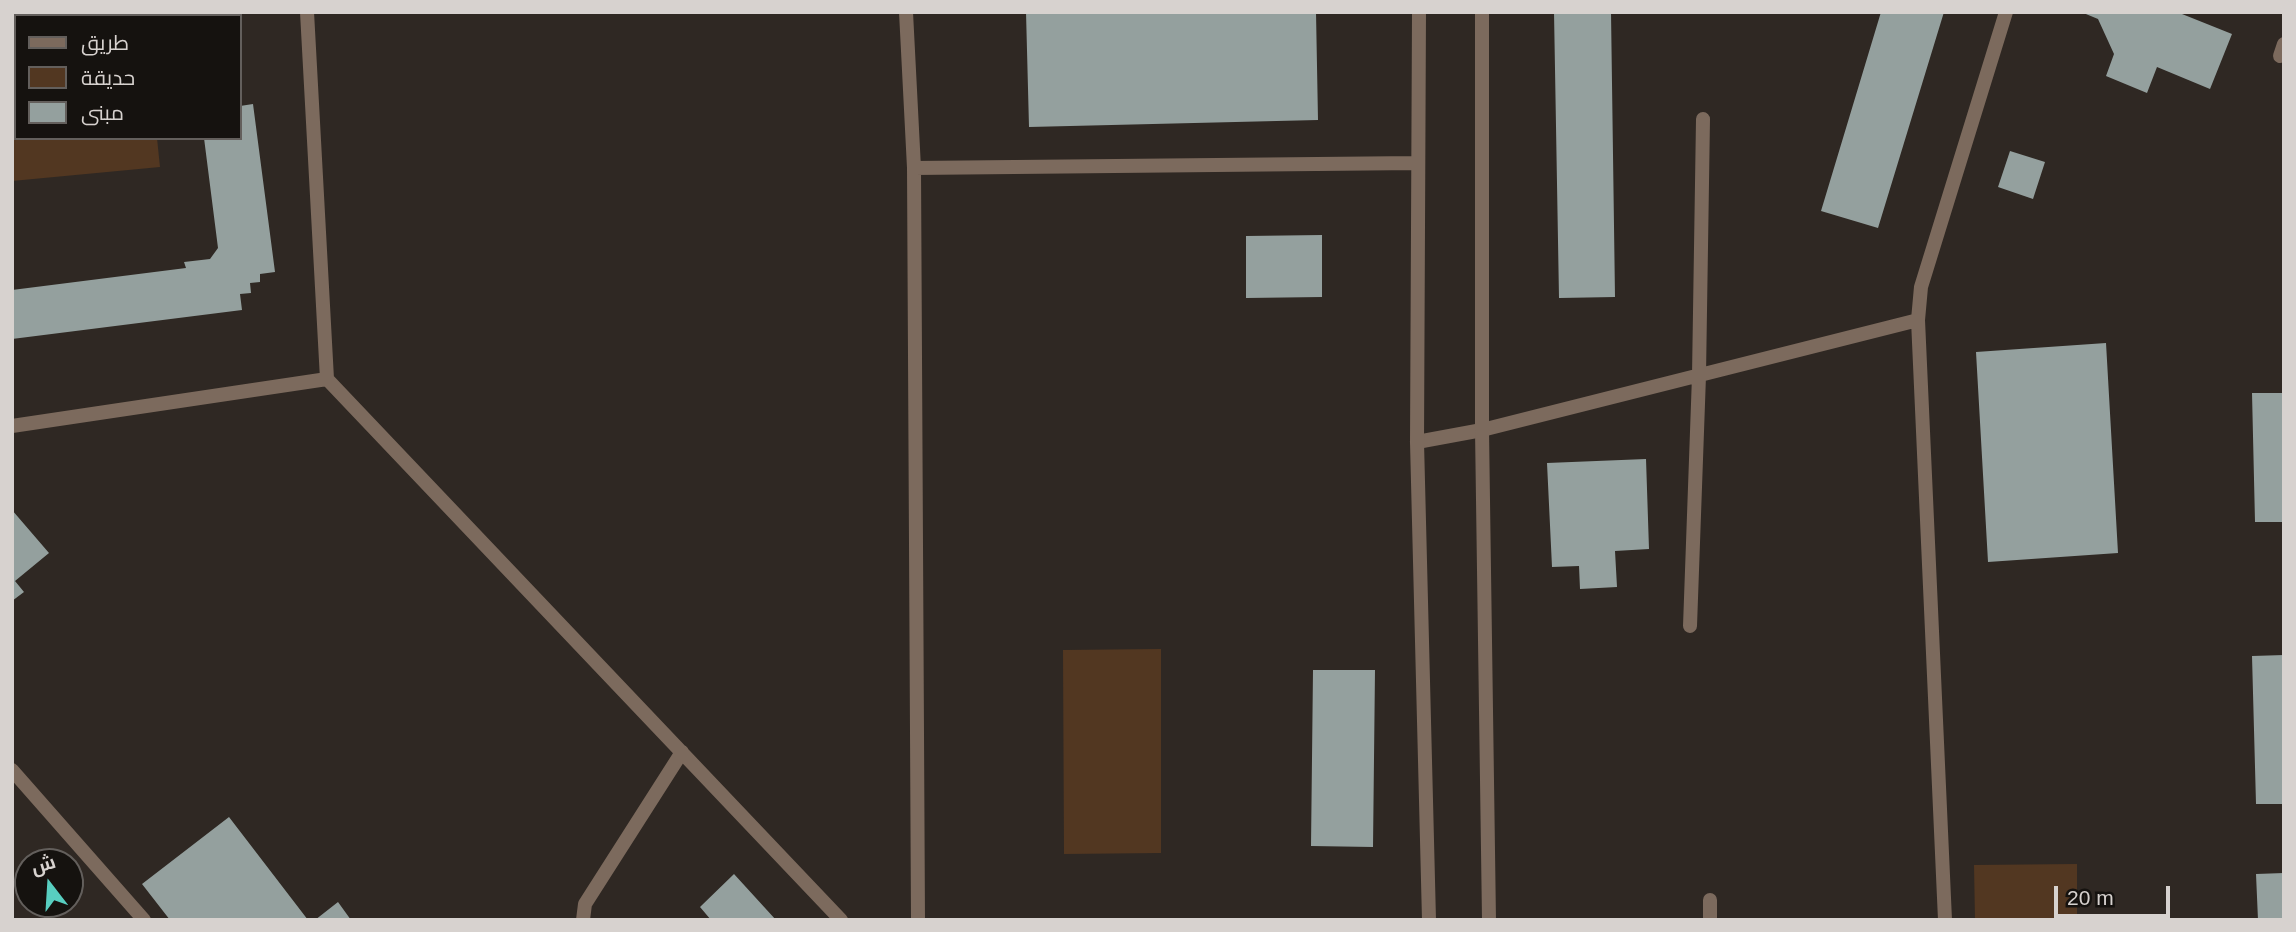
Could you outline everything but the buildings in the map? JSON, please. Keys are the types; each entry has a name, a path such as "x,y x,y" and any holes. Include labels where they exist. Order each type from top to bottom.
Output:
{"street":[{"path":"307,12 327,379 841,920"},
{"path":"906,12 914,168 918,920"},
{"path":"1419,12 1417,442 1429,920"},
{"path":"1482,12 1482,430 1489,920"},
{"path":"1945,920 1918,320 1921,287 2006,12"},
{"path":"1690,626 1699,376 1703,119"},
{"path":"914,168 1417,163"},
{"path":"1417,442 1482,430 1918,320"},
{"path":"12,426 327,379"},
{"path":"583,920 585,904 682,752"},
{"path":"12,770 144,920"},
{"path":"1710,900 1710,920"}],"green space":[{"path":"12,48 14,140 157,140 160,167 12,181"},
{"path":"1161,649 1161,853 1064,854 1063,650"},
{"path":"2077,864 2077,920 1975,920 1974,865"}]}
